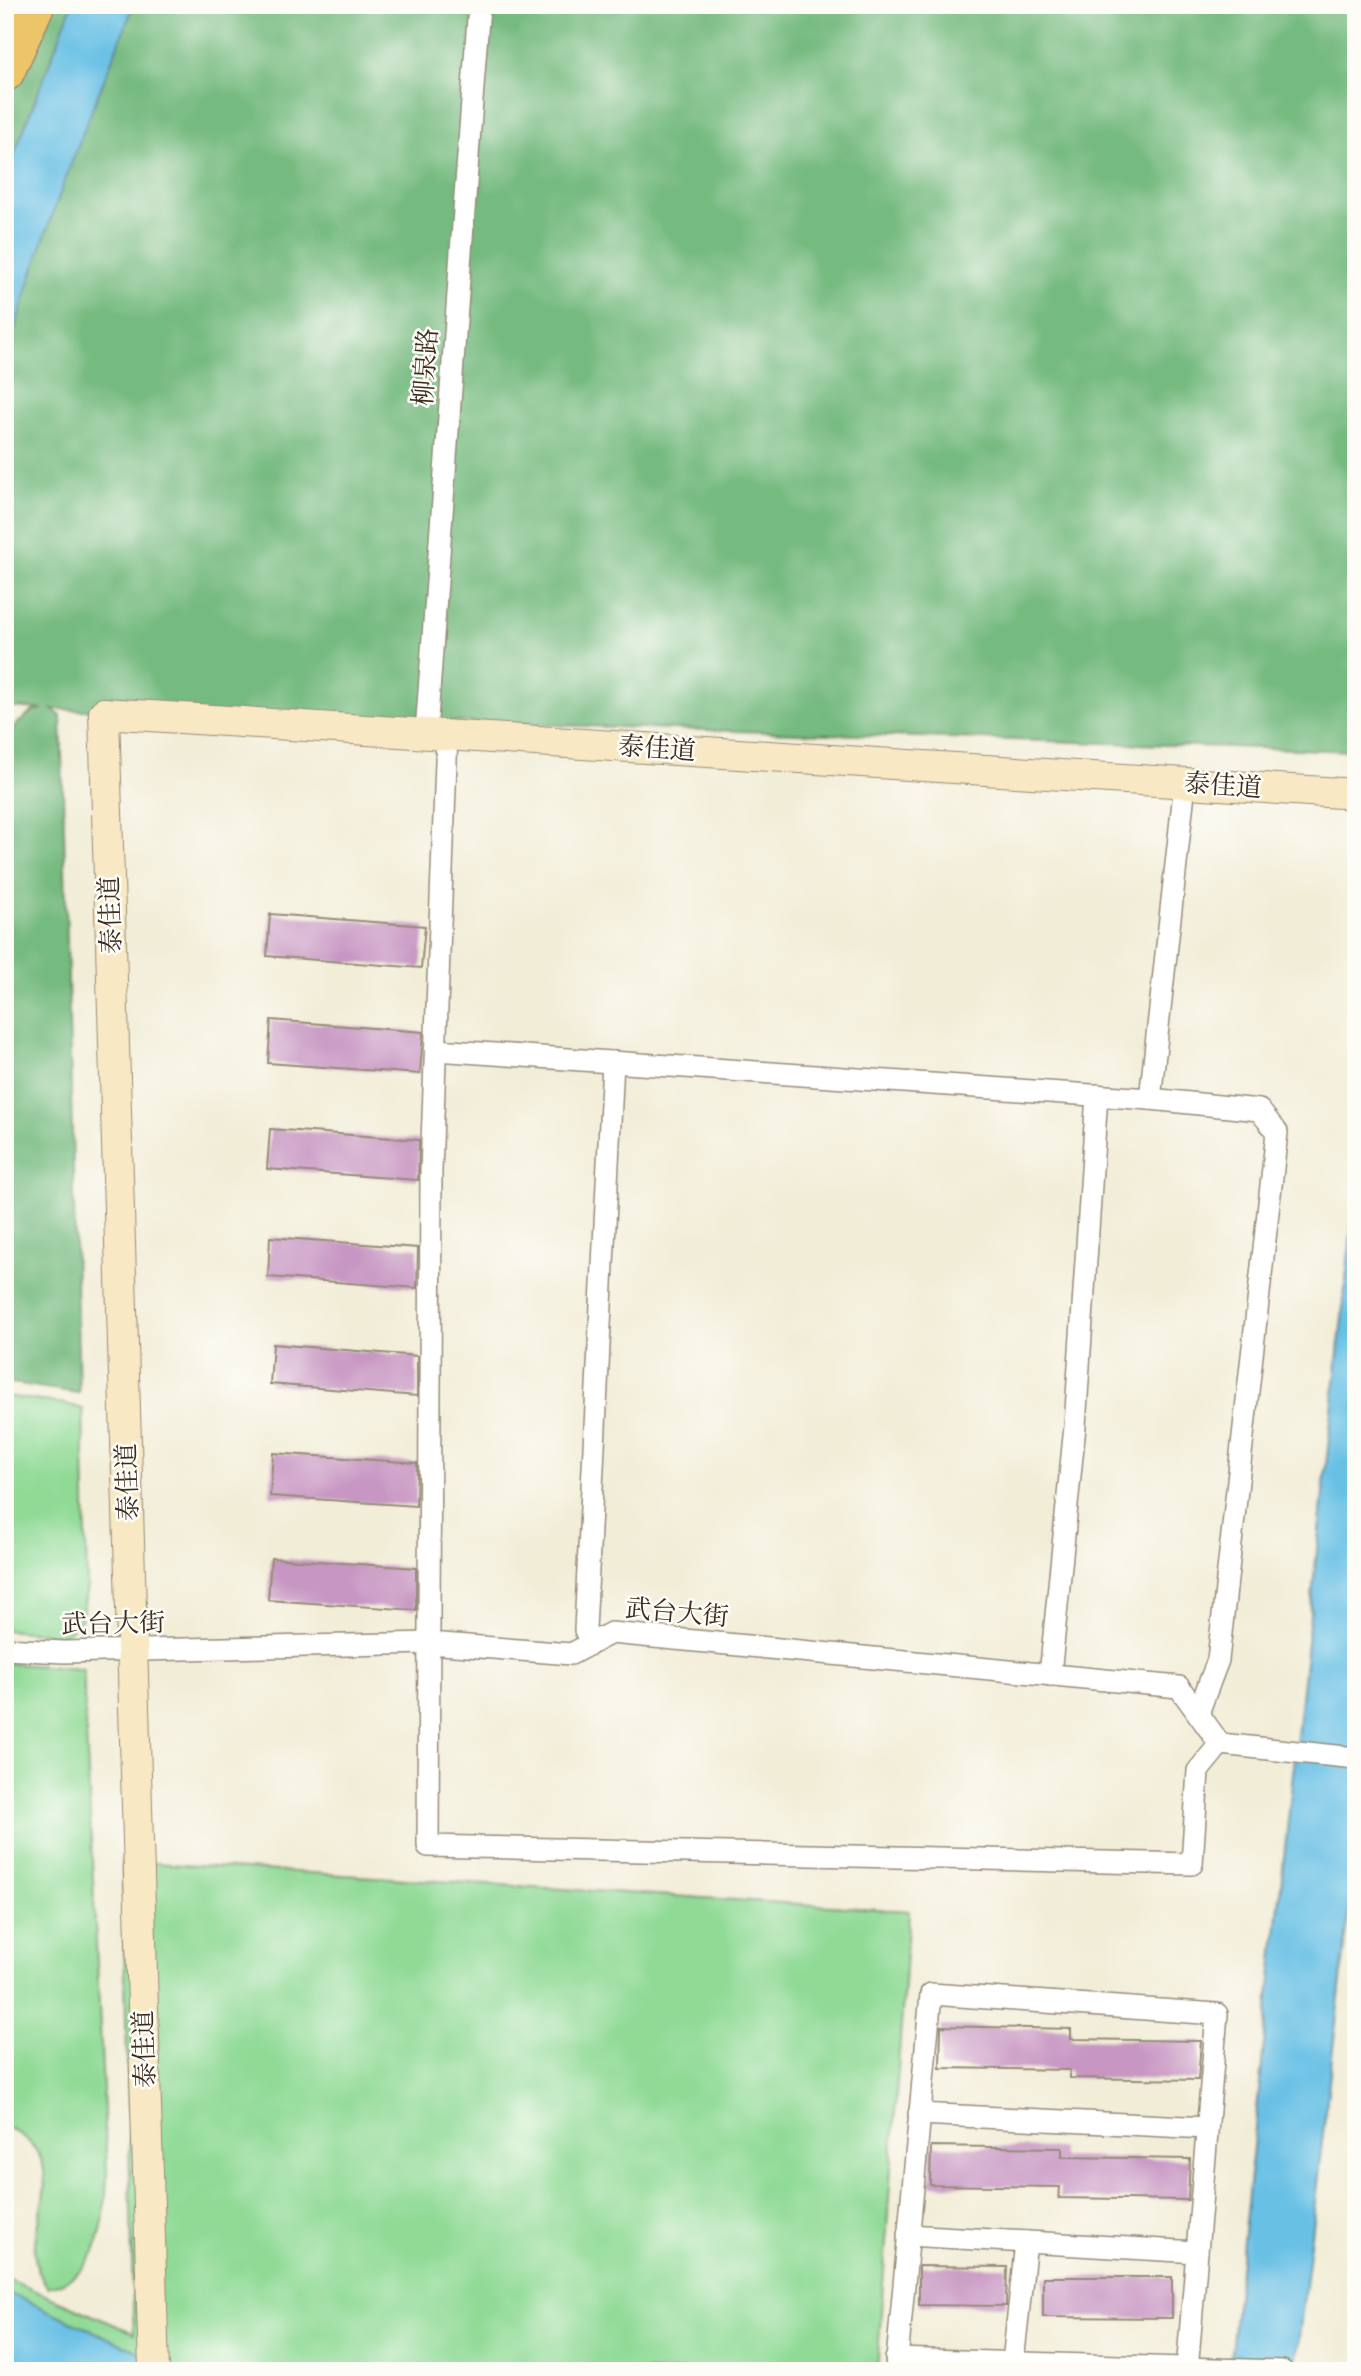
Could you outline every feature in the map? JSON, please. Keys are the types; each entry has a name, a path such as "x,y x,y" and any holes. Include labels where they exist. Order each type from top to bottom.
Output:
{"highway":[{"path":"5,72 36,5"}],"street":[{"name":"柳泉路","path":"479,5 436,733 436,1049 430,1185 428,1846 1192,1864 1198,1770 1220,1744"},
{"name":"泰佳道","path":"154,2371 104,713 1356,794"},
{"path":"1150,1098 1185,783"},
{"path":"436,1049 1150,1098 1259,1110 1277,1132 1218,1660 1198,1713"},
{"path":"591,1643 585,1630 587,1574 612,1062"},
{"path":"1050,1675 1075,1426 1097,1095"},
{"name":"武台大街","path":"5,1649 132,1651 429,1643 571,1654 611,1633 1179,1687 1220,1744"},
{"path":"1220,1744 1356,1758"},
{"path":"1188,2369 1217,2014 931,1994 896,2365 1282,2371"},
{"path":"919,2113 1207,2128"},
{"path":"908,2235 1197,2252"},
{"path":"1012,2367 1026,2242"}],"green space":[{"path":"5,5 1356,5 1356,751 52,709 61,716 79,1393 5,1382 5,734 33,711 43,709 5,707"},
{"path":"5,1396 66,1404 83,1409 87,1587 81,1620 65,1635 5,1630"},
{"path":"5,1663 83,1669 106,2192 102,2227 90,2258 80,2271 66,2281 48,2287 37,2267 35,2246 45,2181 42,2161 30,2143 5,2126"},
{"path":"122,1861 909,1911 877,2371 5,2371 5,2278 134,2333"}],"water":[{"path":"72,5 134,5 48,228 5,364 5,178"},
{"path":"1356,1186 1356,1853 1295,2371 1229,2371"},
{"path":"5,2292 29,2302 181,2371 5,2371"}],"building":[{"path":"270,914 425,926 421,968 267,956"},
{"path":"271,1020 423,1032 420,1074 268,1063"},
{"path":"270,1129 419,1140 418,1180 267,1169"},
{"path":"270,1237 418,1248 417,1288 268,1277"},
{"path":"273,1344 417,1356 417,1396 270,1384"},
{"path":"273,1453 417,1463 416,1506 270,1496"},
{"path":"271,1558 416,1568 416,1610 268,1600"},
{"path":"941,2026 1071,2029 1071,2039 1201,2041 1198,2080 1070,2078 1070,2070 940,2068"},
{"path":"931,2146 1062,2148 1062,2157 1190,2159 1188,2200 1059,2198 1060,2187 930,2185"},
{"path":"919,2266 1007,2267 1006,2306 919,2305"},
{"path":"1043,2277 1172,2277 1172,2318 1043,2317"}],"waterway":[{"path":"5,1768 5,1831"}]}
